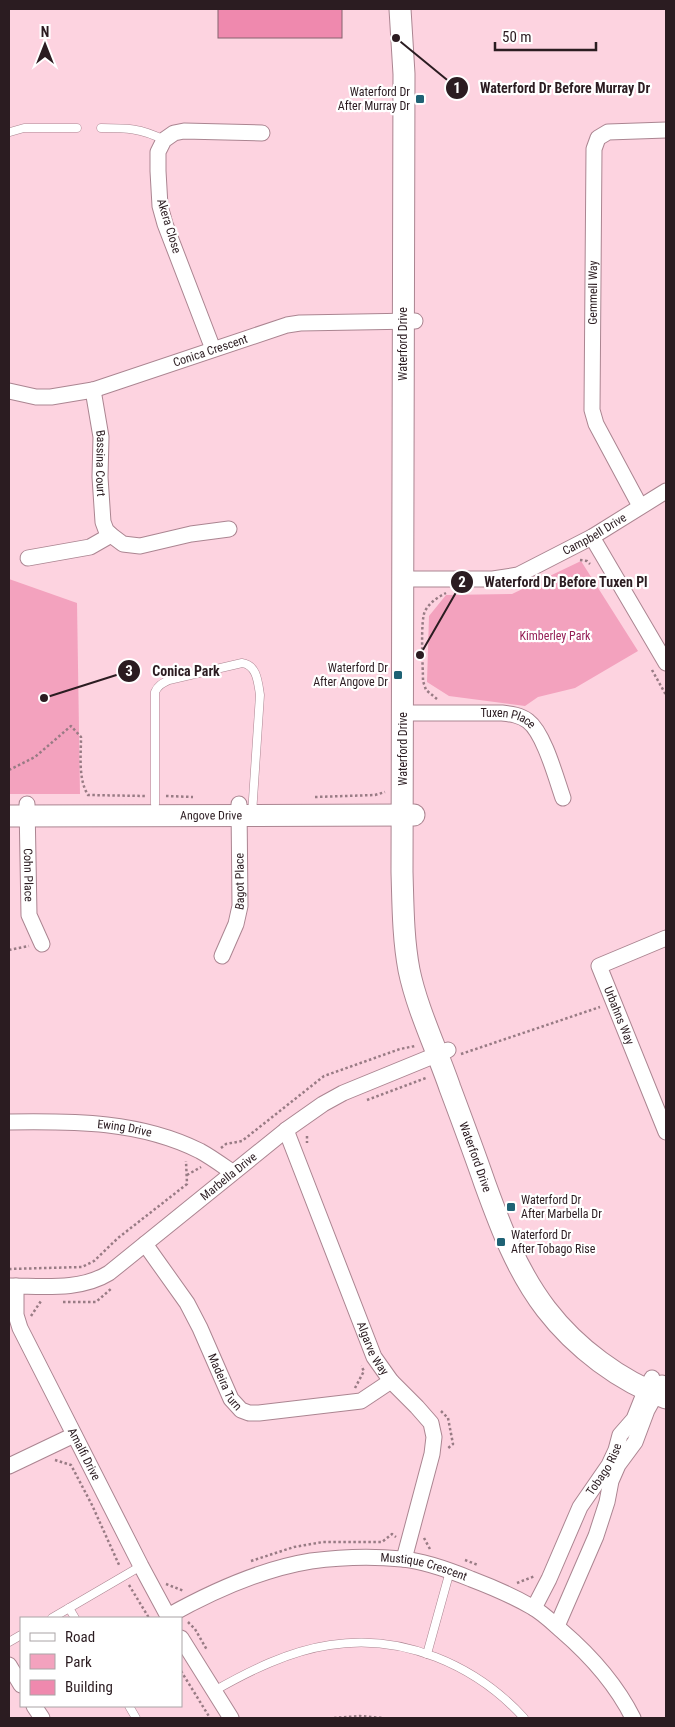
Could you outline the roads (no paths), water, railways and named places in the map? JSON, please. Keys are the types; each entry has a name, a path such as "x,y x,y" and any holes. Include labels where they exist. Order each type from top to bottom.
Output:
{"street":[{"name":"Waterford Drive","path":"400,9 404,74 409,321"},
{"name":"Waterford Drive","path":"416,9 409,321 408,713 404,805 403,912 407,955 413,987 446,1054 499,1222 520,1268 546,1308 564,1330 587,1351 601,1362 658,1388"},
{"name":"Gemmell Way","path":"640,506 599,430 592,410 594,149 598,138 608,132 666,130"},
{"path":"164,140 174,133 184,131 262,133"},
{"name":"Akera Close","path":"164,140 158,152 160,206 165,224 213,349"},
{"name":"Conica Crescent","path":"9,391 36,397 51,397 93,390 288,325 300,323 409,321"},
{"name":"Bassina Court","path":"93,390 101,437 100,477 103,522 111,536"},
{"name":"Campbell Drive","path":"408,579 506,578 529,570 592,537 666,491"},
{"path":"28,558 90,547 111,536 123,544 140,546 191,534 229,529"},
{"path":"592,537 666,663"},
{"name":"Tuxen Place","path":"408,713 502,713 513,714 525,719 535,728 542,740 563,798"},
{"name":"Angove Drive","path":"18,810 155,800 246,810"},
{"name":"Angove Drive","path":"18,810 246,810 404,805"},
{"name":"Cohn Place","path":"18,810 29,915 42,944"},
{"name":"Bagot Place","path":"222,956 236,924 240,906 246,810"},
{"name":"Urbahns Way","path":"666,938 599,966 666,1132"},
{"name":"Marbella Drive","path":"13,1286 77,1286 89,1283 109,1273 232,1172 288,1133 323,1104 343,1093 446,1054"},
{"name":"Ewing Drive","path":"9,1122 70,1122 116,1125 150,1131 202,1152 232,1172"},
{"name":"Algarve Way","path":"288,1133 372,1352 391,1381 426,1416 434,1429 432,1454 406,1553"},
{"name":"Madeira Turn","path":"145,1244 187,1303 204,1335 231,1399 241,1410 248,1413 259,1413 354,1402 371,1395 391,1381"},
{"name":"Amalfi Drive","path":"13,1286 16,1315 20,1328 140,1566 168,1617"},
{"name":"Tobago Rise","path":"534,1608 543,1578 580,1507 608,1465 616,1450 620,1435 658,1388"},
{"name":"Tobago Rise","path":"557,1626 602,1517 611,1480 618,1465 635,1442 658,1388"},
{"path":"9,1466 74,1435"},
{"name":"Tobago Rise","path":"580,1507 602,1517"},
{"name":"Mustique Crescent","path":"168,1617 193,1602 244,1580 275,1570 310,1562 406,1553 496,1589 534,1608 557,1626 596,1663 614,1686 632,1718"},
{"path":"543,1578 572,1590"},
{"path":"182,1640 231,1718"},
{"path":"9,1665 20,1683"},
{"path":"35,1707 42,1718"}],"lane":[{"path":"9,133 24,128 77,128"},
{"path":"101,128 130,128 149,132 164,140"},
{"path":"155,800 155,692 160,685 170,680 242,663 252,667 259,683 260,695 246,810"},
{"path":"54,1617 140,1566"},
{"path":"427,1654 450,1571"},
{"path":"69,1608 74,1617"},
{"path":"9,1642 20,1636"},
{"path":"214,1691 235,1679 306,1650 332,1644 383,1644 427,1654 466,1671 498,1692 524,1718"},
{"path":"130,1707 136,1718"}],"place":[{"name":"Waterford Dr Before Murray Dr","path":"396,38"},
{"name":"Waterford Dr After Murray Dr","path":"420,99"},
{"name":"Waterford Dr Before Tuxen Pl","path":"420,655"},
{"name":"Waterford Dr After Angove Dr","path":"398,675"},
{"name":"Conica Park","path":"44,698"},
{"name":"Waterford Dr After Marbella Dr","path":"511,1207"},
{"name":"Waterford Dr After Tobago Rise","path":"501,1242"}],"park label":[{"name":"Kimberley Park","path":"555,636"}]}
